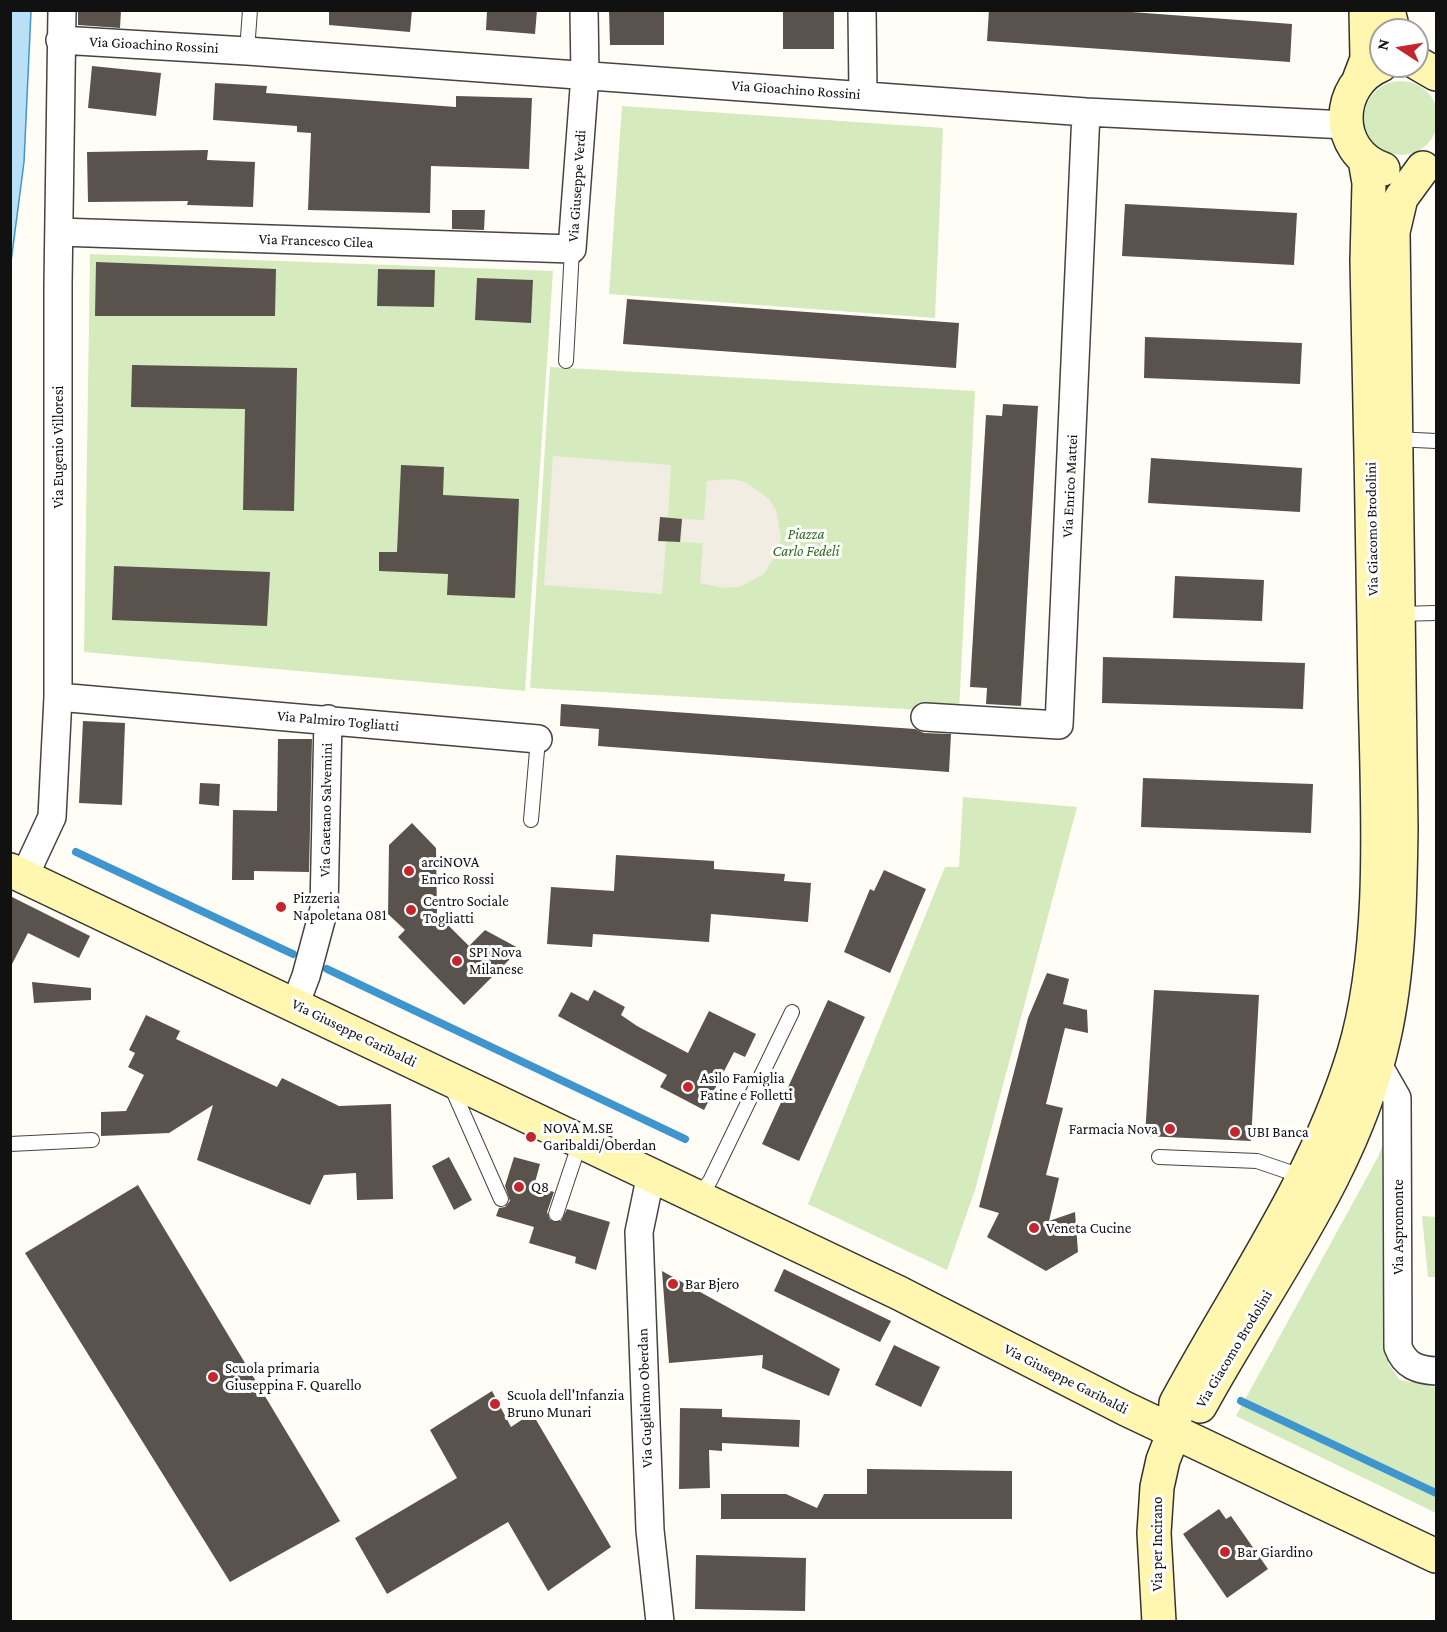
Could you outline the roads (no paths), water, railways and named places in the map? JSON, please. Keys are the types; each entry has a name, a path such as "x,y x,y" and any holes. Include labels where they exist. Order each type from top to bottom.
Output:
{"main road":[{"path":"1366,10 1369,68"},
{"path":"1369,73 1348,99 1346,125 1353,146 1365,160 1378,168 1395,172 1430,164"},
{"name":"Via Giacomo Brodolini","path":"1174,1432 1176,1403 1304,1177 1339,1096 1362,1026 1371,974 1377,814 1369,326 1369,183 1365,160"},
{"name":"Via Giacomo Brodolini","path":"1174,1432 1196,1412 1305,1230 1351,1133 1377,1063 1393,990 1399,920 1401,829 1394,225 1405,191 1430,164"},
{"name":"Via Giuseppe Garibaldi","path":"17,874 651,1174 898,1293 1174,1432 1437,1556"},
{"name":"Via Giacomo Brodolini","path":"1375,900 1384,939 1376,1012 1377,1063"},
{"name":"Via per Incirano","path":"1158,1622 1154,1533 1157,1487 1163,1460 1174,1432"}],"street":[{"name":"Via Eugenio Villoresi","path":"17,874 52,817 58,697 60,40 62,10"},
{"name":"Via Giuseppe Verdi","path":"572,249 585,75 584,10"},
{"path":"862,10 863,94"},
{"name":"Via Gioachino Rossini","path":"60,40 863,94 1086,112 1346,125"},
{"name":"Via Enrico Mattei","path":"925,717 1059,725 1086,112"},
{"name":"Via Francesco Cilea","path":"59,232 572,249"},
{"name":"Via Palmiro Togliatti","path":"58,697 538,739"},
{"name":"Via Gaetano Salvemini","path":"294,1005 306,976 324,909 328,719"},
{"name":"Via Aspromonte","path":"1377,1063 1397,1098 1398,1347 1406,1361 1414,1367 1437,1371"},
{"name":"Via Guglielmo Oberdan","path":"651,1174 639,1232 650,1530 660,1622"}],"lane":[{"path":"247,51 250,10"},
{"name":"Via Giuseppe Verdi","path":"566,362 572,249"},
{"path":"1369,326 1382,340 1383,423 1396,440 1437,441"},
{"path":"1375,680 1387,663 1387,623 1398,613 1437,613"},
{"name":"Via Palmiro Togliatti","path":"531,820 538,739"},
{"path":"697,1197 710,1180 792,1012"},
{"path":"448,1078 501,1199"},
{"path":"10,1144 92,1140"},
{"path":"556,1214 581,1141"},
{"path":"1159,1157 1257,1161 1304,1177"}],"water":[{"path":"11,10 31,11 24,162 11,262"}],"waterway":[{"path":"76,852 293,954"},
{"path":"327,969 685,1139"},
{"path":"1241,1401 1436,1493"}],"place":[{"name":"arciNOVA Enrico Rossi","path":"409,871"},
{"name":"Pizzeria Napoletana 081","path":"281,907"},
{"name":"Centro Sociale Togliatti","path":"411,910"},
{"name":"SPI Nova Milanese","path":"457,961"},
{"name":"Asilo Famiglia Fatine e Folletti","path":"688,1087"},
{"name":"Farmacia Nova","path":"1170,1129"},
{"name":"UBI Banca","path":"1235,1132"},
{"name":"NOVA M.SE Garibaldi/Oberdan","path":"531,1137"},
{"name":"Q8","path":"519,1187"},
{"name":"Veneta Cucine","path":"1034,1228"},
{"name":"Bar Bjero","path":"673,1284"},
{"name":"Scuola primaria Giuseppina F. Quarello","path":"213,1377"},
{"name":"Scuola dell'Infanzia Bruno Munari","path":"495,1404"},
{"name":"Bar Giardino","path":"1225,1552"}],"park label":[{"name":"Piazza Carlo Fedeli","path":"806,542"}]}
